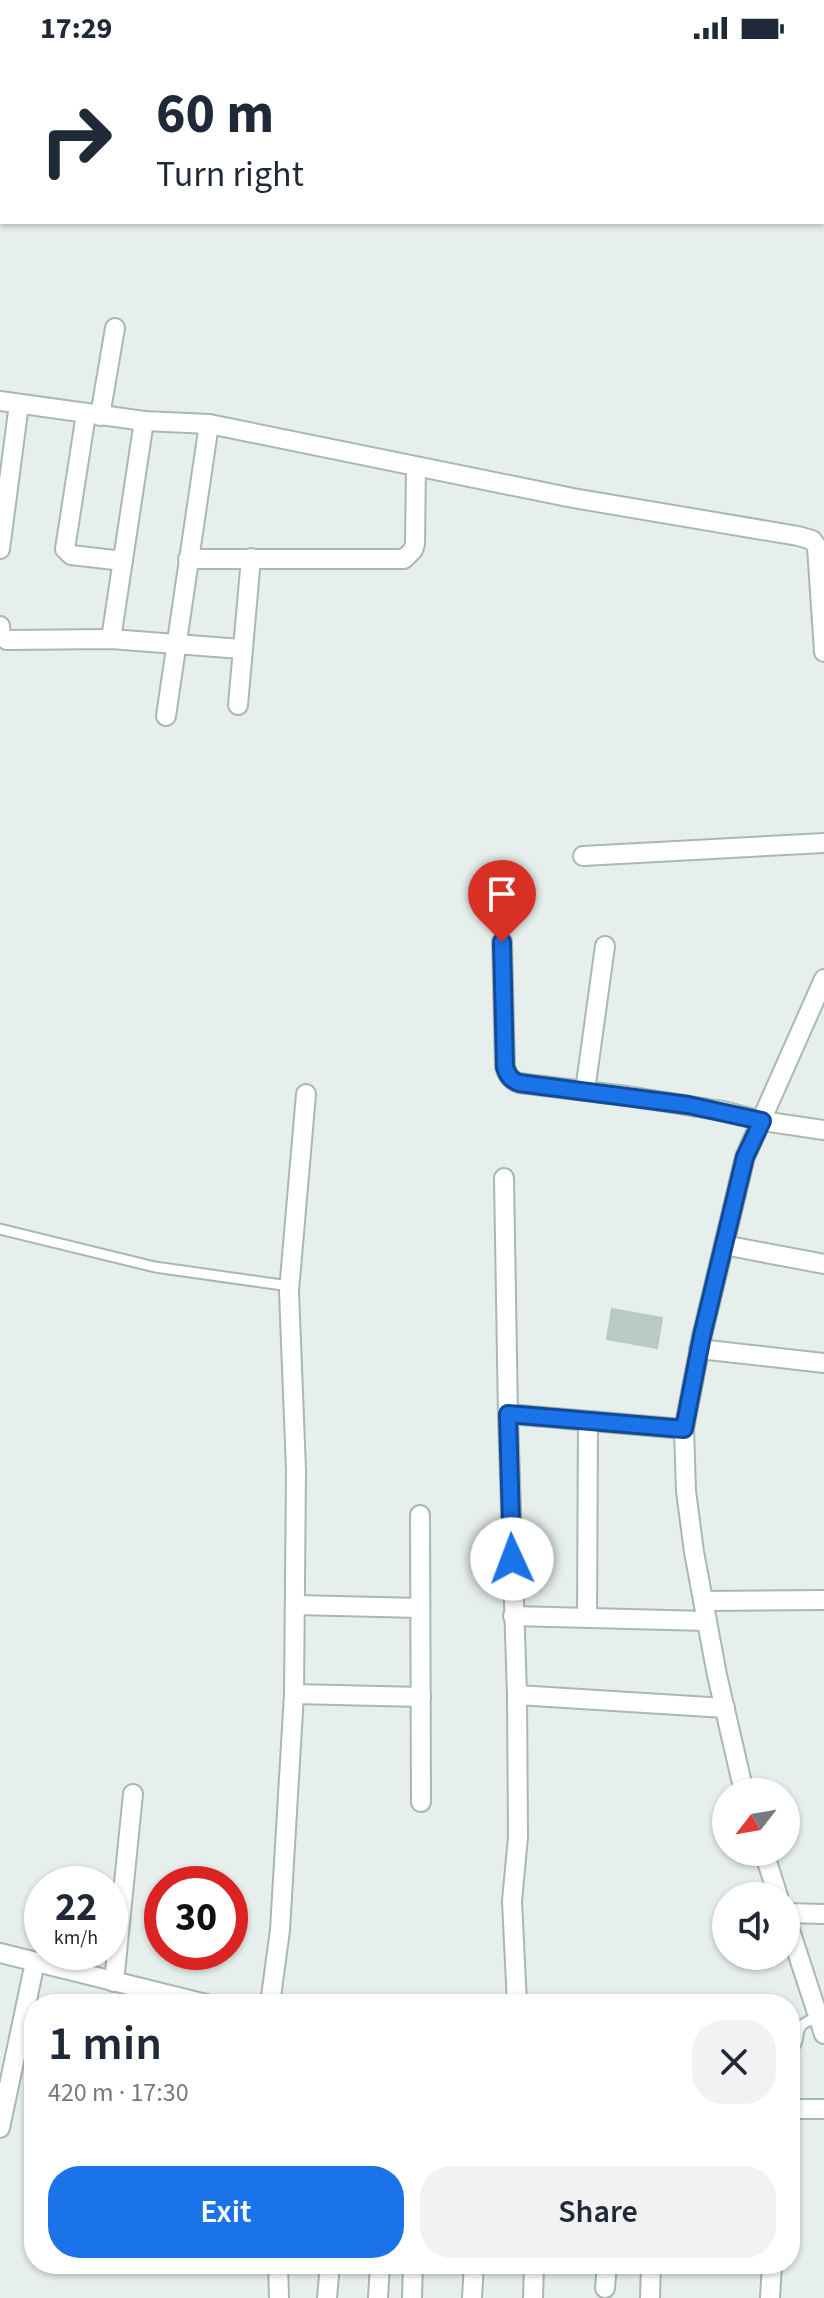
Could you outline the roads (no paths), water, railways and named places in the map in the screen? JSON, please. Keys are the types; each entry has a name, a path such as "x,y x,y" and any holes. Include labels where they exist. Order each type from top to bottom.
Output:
{"street":[{"path":"115,328 65,549 71,555 123,561"},
{"path":"0,549 9,403 144,421 209,424 573,498 812,540 820,547 824,652"},
{"path":"111,639 144,421"},
{"path":"166,716 209,424"},
{"path":"188,559 404,559 415,544 416,467"},
{"path":"238,705 251,558"},
{"path":"0,626 1,636 7,640 111,639 241,649"},
{"path":"583,856 824,843"},
{"path":"502,942 505,1067 512,1080 688,1105 824,1130"},
{"path":"585,1091 605,946"},
{"path":"741,1778 703,1601 686,1491 684,1429 699,1349 745,1157 824,979"},
{"path":"271,1994 280,1930 294,1694 296,1470 289,1286 306,1094"},
{"path":"504,1178 517,1695 518,1837 512,1901 517,1994"},
{"path":"724,1245 824,1264"},
{"path":"699,1349 824,1363"},
{"path":"508,1414 684,1429"},
{"path":"587,1618 588,1421"},
{"path":"420,1515 421,1802"},
{"path":"703,1601 824,1600"},
{"path":"296,1605 420,1608"},
{"path":"513,1616 707,1621"},
{"path":"294,1694 421,1697"},
{"path":"517,1695 725,1708"},
{"path":"114,1982 133,1794"},
{"path":"800,1915 824,1914"},
{"path":"0,1953 24,1959"},
{"path":"800,1957 820,2016"},
{"path":"28,1994 33,1970"},
{"path":"67,1970 164,1994"},
{"path":"0,2128 24,2014"},
{"path":"800,2109 824,2109"},
{"path":"278,2274 279,2298"},
{"path":"327,2298 329,2274"},
{"path":"378,2298 379,2274"},
{"path":"412,2298 413,2274"},
{"path":"472,2298 473,2274"},
{"path":"533,2298 534,2274"},
{"path":"605,2288 606,2274"},
{"path":"650,2298 651,2274"},
{"path":"770,2298 771,2274"}],"lane":[{"path":"0,1229 155,1267 289,1286"},
{"path":"800,2028 820,2016"}]}
